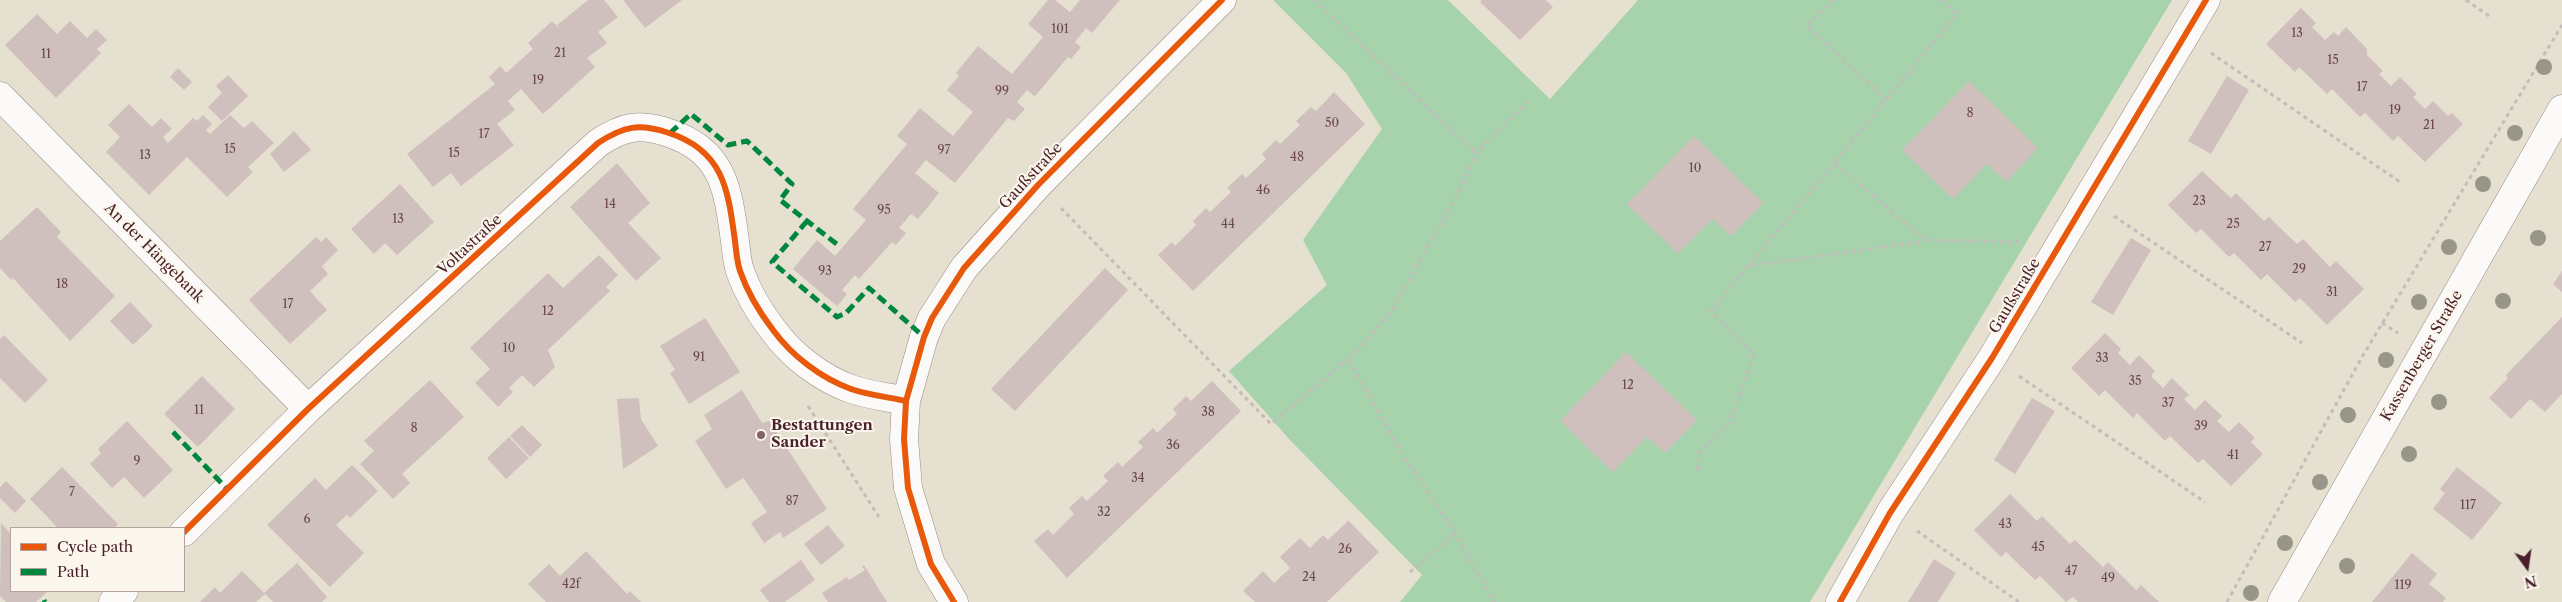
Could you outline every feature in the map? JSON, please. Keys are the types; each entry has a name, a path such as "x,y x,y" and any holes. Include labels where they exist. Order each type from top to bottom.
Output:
{"street":[{"name":"Gaußstraße","path":"954,602 931,564 908,488 904,439 906,401 924,337 948,290 964,268 1038,185 1222,0"},
{"name":"Gaußstraße","path":"1840,602 1890,513 1992,358 2206,0"},
{"name":"An der Hängebank","path":"0,96 308,409"},
{"name":"Kassenberger Straße","path":"2282,602 2562,110"},
{"name":"Voltastraße","path":"185,531 308,409 598,143 624,128 632,126 651,128 675,135 703,151 717,166 728,194 739,269 765,319 788,348 804,362 851,389 906,401"},
{"path":"113,602 123,592"}],"path":[{"path":"1314,0 1476,153"},
{"path":"1834,0 1806,26 1886,99"},
{"path":"1697,470 1700,452 1729,423 1754,354 1712,311 1956,14 1942,0"},
{"path":"2466,0 2492,18"},
{"path":"2227,602 2362,357 2562,25"},
{"path":"2184,34 2400,182"},
{"path":"1038,185 1271,424 1348,359 1388,318 1462,186 1476,153 1530,99"},
{"path":"1834,163 1926,240"},
{"path":"2088,198 2302,343"},
{"path":"1748,266 1926,240 2062,243"},
{"path":"1992,358 2205,502"},
{"path":"1348,359 1401,452 1456,534 1494,602"},
{"path":"805,401 879,517"},
{"path":"1890,513 2019,602"},
{"path":"1410,572 1456,534"}],"green space":[{"path":"1273,0 1448,0 1550,99 1638,0 2172,0 1810,602 1400,602 1422,575 1290,440 1229,371 1327,285 1303,240 1382,129 1346,73"}],"building":[{"path":"588,0 604,0 618,17 598,32 607,43 587,58 595,67 543,114 521,89 508,101 515,110 497,124 514,145 461,186 451,173 433,187 407,154 495,84 489,77 500,66 506,73 533,49 528,43 552,21 561,30 557,25"},
{"path":"623,0 682,0 645,28"},
{"path":"1048,0 1055,0 1070,12 1080,0 1120,0 1092,33 1086,28 1075,42 1081,47 1071,59 1068,57 1036,95 1034,96 1027,90 1017,102 1025,109 1014,121 1008,118 955,183 926,160 915,173 939,193 918,219 911,214 899,228 906,233 896,245 892,242 859,279 855,275 842,290 847,294 837,306 793,269 817,240 835,256 866,220 853,209 907,144 897,136 920,108 953,136 973,112 947,90 959,76 956,73 978,46 1012,74 1043,37 1028,24"},
{"path":"1482,0 1546,0 1553,7 1520,40 1480,2"},
{"path":"2301,8 2316,23 2312,27 2325,40 2334,32 2338,36 2346,27 2367,49 2367,55 2383,71 2379,74 2391,86 2400,77 2417,94 2413,97 2425,109 2433,101 2448,116 2452,113 2463,124 2425,162 2398,136 2393,141 2365,113 2360,117 2332,89 2327,94 2299,67 2295,72 2266,44"},
{"path":"37,14 57,34 70,21 87,38 96,29 107,40 97,49 101,53 56,98 5,45"},
{"path":"178,68 192,82 184,90 170,77"},
{"path":"228,75 248,96 222,121 208,107 222,93 216,86"},
{"path":"2227,76 2249,90 2211,154 2188,141"},
{"path":"1969,81 2038,148 2006,182 1987,164 1953,199 1902,150"},
{"path":"1334,92 1365,124 1193,291 1158,255 1172,242 1175,246 1196,225 1193,221 1206,208 1210,212 1231,192 1227,188 1242,174 1246,178 1266,159 1262,154 1276,140 1280,144 1300,125 1296,121 1311,107 1316,111"},
{"path":"129,104 152,127 161,118 172,129 163,137 168,143 193,118 197,121 203,115 212,124 206,130 210,134 230,115 244,128 252,121 274,143 248,167 253,172 227,197 187,157 149,195 106,152 120,137 108,125"},
{"path":"294,131 311,150 284,172 270,154"},
{"path":"1694,136 1763,203 1731,236 1712,219 1678,254 1627,204"},
{"path":"617,163 650,203 628,223 661,258 636,281 570,207"},
{"path":"2202,171 2231,198 2236,193 2264,221 2269,217 2297,244 2303,239 2330,267 2336,261 2364,289 2327,325 2300,298 2295,302 2267,274 2261,280 2234,253 2229,257 2201,229 2196,233 2168,205"},
{"path":"400,184 434,222 397,255 385,243 374,254 351,229"},
{"path":"37,207 61,232 57,237 115,296 70,341 13,278 11,280 0,268 0,241"},
{"path":"316,237 321,242 326,237 338,250 322,266 328,274 310,291 327,310 290,344 249,300"},
{"path":"2131,238 2151,250 2113,315 2091,302"},
{"path":"599,255 618,275 606,287 610,291 548,350 555,367 534,387 522,375 509,388 513,392 498,407 475,383 490,369 470,348 548,273 563,288"},
{"path":"1105,268 1128,290 1015,411 991,389"},
{"path":"2562,271 2562,292 2553,284"},
{"path":"130,302 153,326 133,345 110,321"},
{"path":"2562,317 2562,394 2545,412 2530,399 2511,419 2489,398 2508,378 2506,375"},
{"path":"705,318 740,372 689,404 670,373 675,370 660,346"},
{"path":"2105,333 2121,349 2118,353 2130,365 2139,355 2155,371 2151,376 2163,388 2172,378 2189,395 2184,399 2195,410 2205,400 2222,416 2217,421 2229,432 2239,422 2255,438 2251,442 2263,454 2231,486 2203,459 2198,463 2170,436 2165,441 2137,413 2133,418 2105,390 2099,396 2071,368"},
{"path":"4,335 48,380 25,403 0,378 0,339"},
{"path":"1626,352 1697,420 1665,453 1647,437 1613,472 1560,421"},
{"path":"202,376 235,409 198,447 164,414"},
{"path":"430,380 464,417 402,474 410,483 393,499 360,464 374,451 364,441"},
{"path":"1212,381 1241,411 1067,578 1034,541 1048,529 1053,535 1074,514 1069,508 1082,496 1087,501 1108,481 1103,476 1118,462 1122,467 1143,447 1138,442 1153,428 1157,433 1177,414 1173,409 1186,396 1191,401"},
{"path":"742,390 762,423 769,421 827,509 783,538 780,532 764,543 751,523 767,512 743,478 726,489 695,441 712,429 704,415"},
{"path":"639,398 641,419 658,446 623,469 617,399"},
{"path":"2032,398 2055,411 2015,474 1994,460"},
{"path":"127,421 173,470 144,498 124,477 112,488 90,464 101,453 98,449"},
{"path":"522,425 542,445 530,457 510,436"},
{"path":"509,437 529,458 506,479 487,458"},
{"path":"352,465 378,491 350,518 347,515 336,525 364,553 330,587 267,525 315,478 326,490"},
{"path":"62,467 118,524 115,527 57,527 30,499"},
{"path":"2457,467 2502,503 2472,540 2433,509 2445,493 2440,489"},
{"path":"6,481 26,501 15,513 0,498 0,487"},
{"path":"2010,494 2037,521 2042,516 2070,544 2075,540 2103,567 2108,562 2136,590 2141,585 2159,602 2078,602 2073,597 2066,602 2040,576 2035,580 2006,552 2001,557 1974,530"},
{"path":"1344,516 1379,552 1327,602 1255,602 1243,591 1263,571 1274,583 1290,568 1280,557 1300,538 1310,548 1323,535 1328,540 1348,521"},
{"path":"1,523 10,533 10,592 47,592 36,602 6,602 0,596"},
{"path":"828,525 845,546 821,565 804,544"},
{"path":"586,551 627,594 630,591 641,602 546,602 528,584 549,564 560,576"},
{"path":"2412,553 2437,574 2429,584 2446,598 2443,602 2372,602"},
{"path":"1934,559 1956,573 1938,602 1908,602"},
{"path":"801,560 815,580 785,602 769,602 760,590"},
{"path":"297,563 327,597 322,602 273,602 264,593"},
{"path":"864,565 887,602 828,602 822,593 847,577 849,580 865,570 862,567"},
{"path":"242,571 265,594 256,602 200,602 215,587 220,593"}],"marked path":[{"path":"670,133 691,114 728,145 747,141 792,184 780,200 838,245"},
{"path":"807,221 772,262 837,317 846,313 869,288 924,337"},
{"path":"173,432 227,489"}],"cycle path":[{"path":"954,602 931,564 908,488 904,439 906,401 924,337 932,318 964,268 1038,185 1222,0"},
{"path":"1840,602 1890,513 1992,358 2206,0"},
{"path":"185,531 308,409 598,143 616,133 632,128 649,128 669,133 702,150 712,162 726,189 738,264 743,279 763,316 789,349 818,372 851,389 906,401"}],"place":[{"name":"Bestattungen Sander","path":"761,435"}]}
